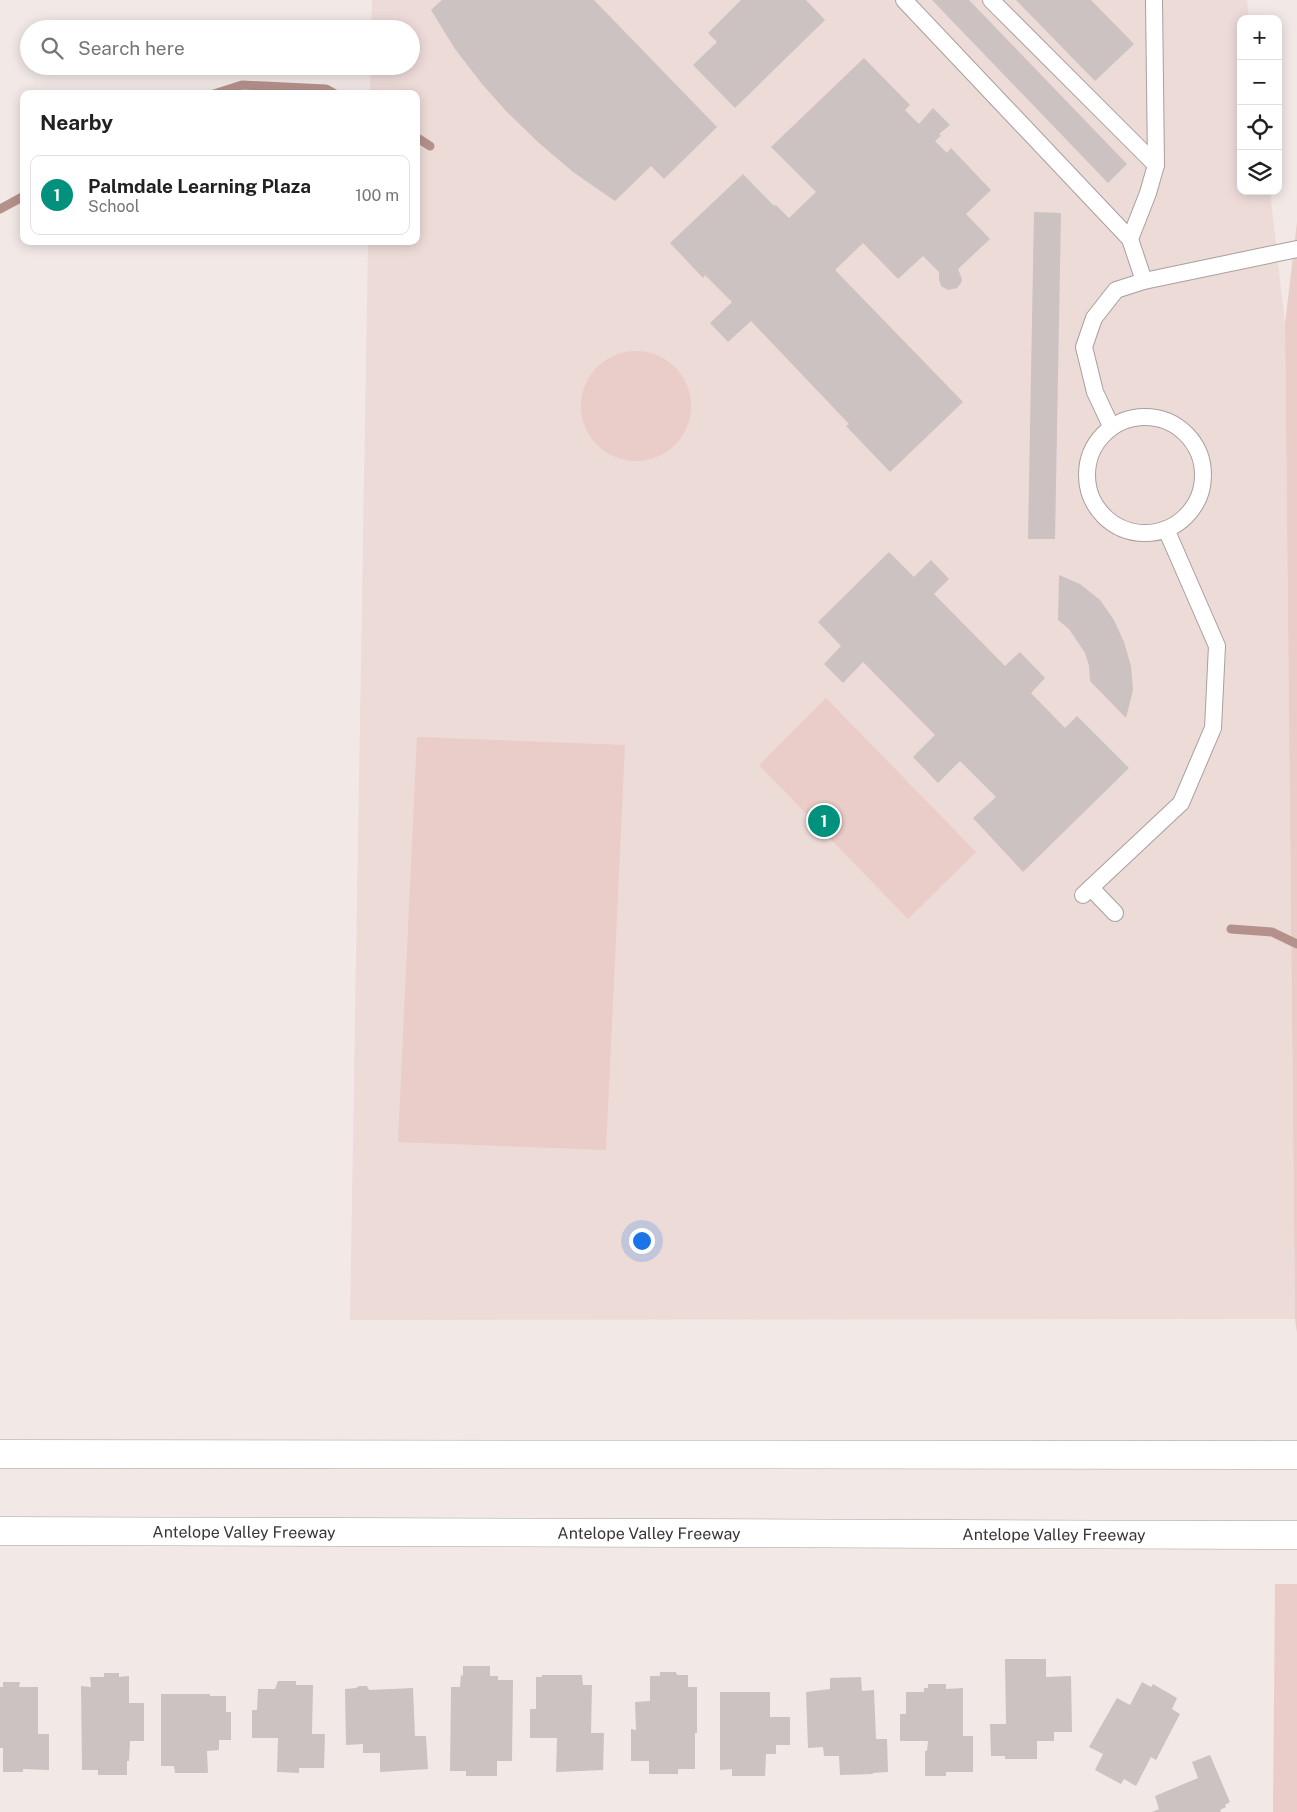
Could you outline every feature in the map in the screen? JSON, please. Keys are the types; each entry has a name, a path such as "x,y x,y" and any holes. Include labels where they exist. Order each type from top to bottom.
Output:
{"highway":[{"path":"0,1454 1297,1455"},
{"name":"Antelope Valley Freeway","path":"0,1531 1297,1535"}],"lane":[{"path":"904,0 1130,239 1144,281"},
{"path":"991,0 1156,165"},
{"path":"1130,239 1148,193 1156,165 1154,0"},
{"path":"1111,426 1095,392 1084,347 1094,318 1116,290 1144,281 1297,249"},
{"path":"1142,416 1160,418 1176,426 1190,437 1199,454 1203,471 1201,490 1194,506 1182,520 1166,529 1147,533 1127,530 1109,521 1095,506 1088,488 1087,467 1093,448 1111,426 1142,416"},
{"path":"1115,913 1087,891 1181,803 1213,728 1217,646 1166,529"}],"shaded area":[{"path":"372,0 1247,0 1249,15 1237,15 1237,195 1270,195 1285,324 1295,1319 350,1320 368,245 420,245 420,90 370,90 371,75 420,75 420,20 371,20"},
{"path":"1297,222 1297,1333 1295,1319 1285,324"},
{"path":"636,351 647,352 657,356 675,367 686,385 690,395 690,417 686,427 675,445 657,456 647,460 636,461 625,460 615,456 597,445 586,427 582,417 581,406 582,395 586,385 597,367 615,356 625,352"},
{"path":"826,698 976,852 908,919 759,765"},
{"path":"417,737 625,745 606,1150 398,1142"},
{"path":"1275,1584 1297,1584 1297,1812 1273,1812"}],"building":[{"path":"442,0 594,0 717,127 664,179 651,166 615,201 573,172 539,143 482,84 455,49 431,10"},
{"path":"741,0 806,0 825,20 735,108 693,65 717,42 708,33"},
{"path":"932,0 969,0 1127,164 1108,183"},
{"path":"1016,0 1091,0 1134,44 1095,81"},
{"path":"864,58 910,105 905,110 919,124 933,108 950,125 939,134 941,136 935,141 947,153 951,148 991,190 966,214 990,239 958,269 962,279 957,288 948,290 941,286 939,272 923,256 898,279 863,243 835,270 963,402 890,472 846,426 849,424 751,321 728,342 710,323 732,302 705,275 703,278 670,243 743,174 774,206 776,205 789,218 816,192 771,147"},
{"path":"1034,212 1061,213 1055,539 1028,539"},
{"path":"889,552 914,577 931,560 949,579 934,594 1005,666 1020,652 1045,678 1031,693 1065,728 1077,716 1129,768 1023,872 973,818 996,797 960,761 938,783 913,757 935,735 863,662 843,683 824,664 841,646 818,622"},
{"path":"1059,575 1080,584 1100,600 1114,620 1124,642 1131,666 1133,690 1126,718 1090,681 1089,666 1085,653 1069,629 1058,620"},
{"path":"1005,1659 1046,1659 1046,1677 1071,1676 1072,1732 1054,1732 1054,1741 1037,1741 1037,1759 1005,1759 1005,1756 991,1756 990,1724 1006,1724"},
{"path":"463,1666 490,1666 490,1676 498,1676 498,1680 513,1680 512,1761 497,1761 497,1776 466,1776 466,1771 450,1771 451,1687 460,1687"},
{"path":"660,1672 676,1672 677,1675 688,1675 688,1687 697,1687 695,1769 678,1769 678,1774 649,1774 649,1761 631,1761 631,1729 636,1730 635,1702 650,1701 650,1676 660,1676"},
{"path":"104,1673 119,1673 119,1677 129,1676 129,1703 144,1703 144,1741 130,1741 127,1775 98,1775 98,1770 82,1770 81,1686 91,1687 90,1677 104,1677"},
{"path":"542,1675 582,1675 583,1685 592,1685 591,1733 604,1733 603,1770 556,1772 557,1738 530,1738 530,1709 536,1709 536,1677 542,1677"},
{"path":"861,1677 862,1691 874,1690 876,1739 887,1739 888,1772 840,1775 839,1756 824,1756 823,1747 808,1748 806,1692 830,1689 830,1678"},
{"path":"278,1681 296,1681 296,1685 313,1685 312,1734 325,1734 324,1768 299,1768 299,1773 277,1772 278,1738 252,1738 252,1710 257,1710 258,1689 275,1689"},
{"path":"3,1682 20,1682 19,1687 38,1687 38,1734 49,1734 49,1770 23,1769 23,1772 3,1772 3,1748 0,1748 0,1687 3,1687"},
{"path":"1142,1682 1151,1687 1153,1684 1177,1698 1172,1709 1180,1714 1156,1760 1151,1757 1136,1786 1124,1779 1121,1784 1095,1770 1103,1754 1089,1747 1117,1698 1130,1705"},
{"path":"928,1684 946,1684 946,1689 963,1688 963,1736 973,1736 973,1772 946,1772 946,1776 925,1776 925,1751 927,1751 928,1741 900,1741 900,1714 906,1714 906,1692 924,1692 924,1688 928,1688"},
{"path":"367,1686 369,1690 413,1688 415,1736 426,1736 428,1769 380,1772 380,1753 363,1753 363,1744 346,1745 345,1689"},
{"path":"720,1692 770,1692 770,1717 790,1717 790,1745 776,1745 776,1754 766,1754 765,1776 732,1776 732,1769 720,1770"},
{"path":"161,1694 210,1694 210,1696 226,1696 226,1712 231,1712 231,1740 219,1740 219,1750 207,1751 208,1773 175,1773 174,1766 161,1766"},
{"path":"1210,1755 1230,1802 1220,1810 1221,1812 1152,1812 1159,1809 1155,1796 1198,1778 1192,1762"}],"waterway":[{"path":"226,90 242,85 328,90"},
{"path":"420,140 430,146"},
{"path":"0,209 20,198"},
{"path":"1231,929 1272,932 1297,944"}],"place":[{"name":"Palmdale Learning Plaza","path":"824,821"}]}
